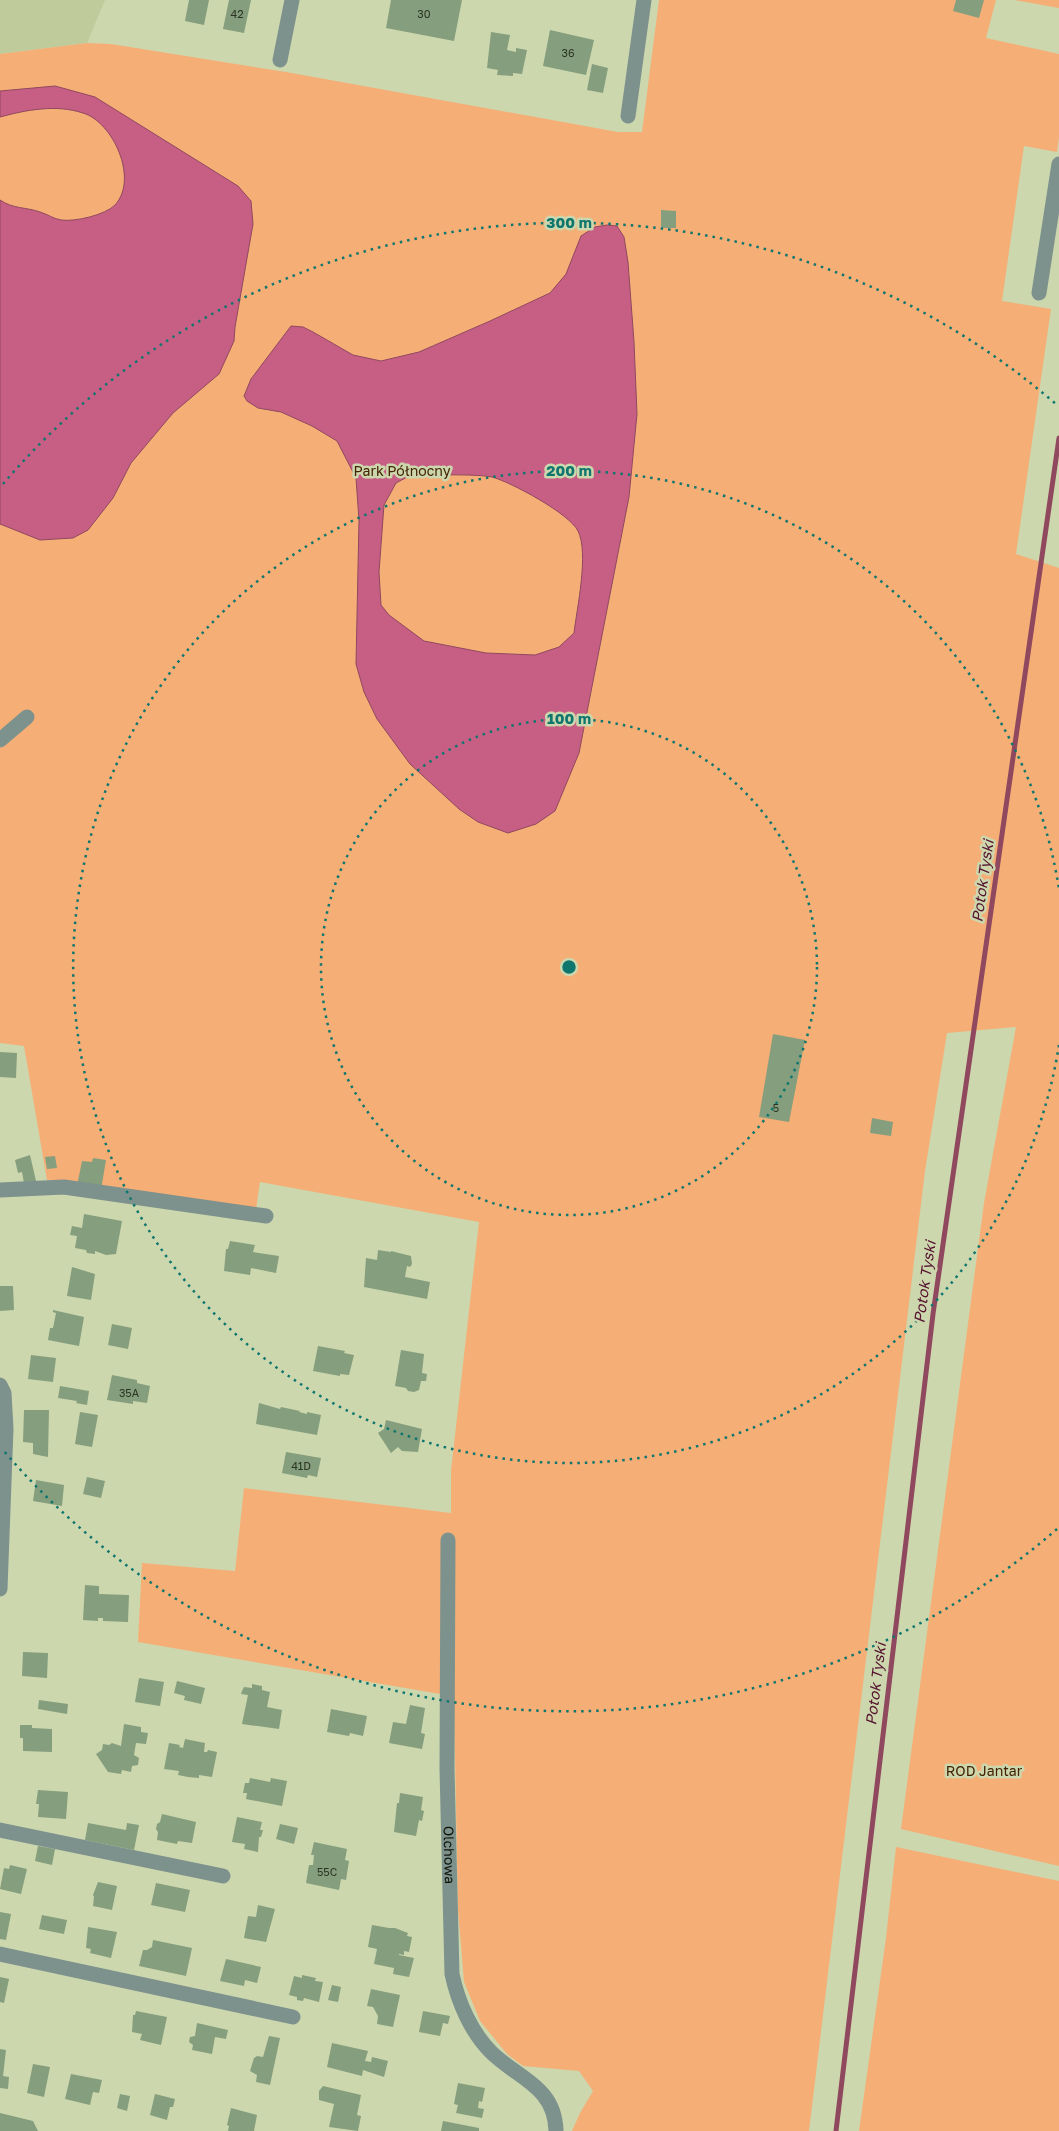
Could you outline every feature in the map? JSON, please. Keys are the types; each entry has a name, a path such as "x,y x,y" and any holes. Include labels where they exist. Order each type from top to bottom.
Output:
{"street":[{"path":"280,60 292,0"},
{"path":"628,116 644,0"},
{"path":"1039,293 1059,164"},
{"path":"0,740 27,717"},
{"path":"0,1190 64,1187 266,1216"},
{"path":"0,1384 4,1393 6,1429 0,1589"},
{"name":"Olchowa","path":"448,1540 447,1769 452,1974 459,2000 479,2036 489,2051 504,2065 534,2084 547,2098 555,2117 556,2131"},
{"path":"0,1830 223,1876"},
{"path":"0,1954 293,2017"}],"shaded area":[{"path":"0,0 105,0 87,43 0,54"},
{"path":"55,86 95,97 238,186 251,201 253,224 234,341 219,374 173,413 131,463 113,498 88,530 73,538 40,540 0,524 0,200 10,205 35,210 58,219 82,219 97,215 115,205 122,194 124,181 123,167 113,139 94,118 73,110 52,108 31,110 0,117 0,91"},
{"path":"617,226 624,237 628,262 637,414 629,497 579,753 555,811 536,824 508,833 478,822 459,809 410,764 377,719 364,692 356,664 359,520 356,478 337,441 312,426 281,412 258,408 247,401 244,396 251,379 291,326 303,327 353,355 381,361 419,352 550,293 566,274 581,236 595,227","holes":["477,475 501,480 552,508 573,524 578,531 581,541 582,566 579,596 574,633 559,647 535,655 486,653 424,641 389,615 381,605 379,572 384,505 396,483 409,476"]}],"green space":[{"path":"659,0 996,0 986,38 1059,54 1059,137 1057,152 1024,146 1002,301 1051,309 1016,554 1059,568 1059,1866 901,1829 984,1203 1016,1027 947,1033 925,1171 809,2131 572,2131 593,2091 579,2071 523,2066 507,2054 480,2021 464,1982 458,1909 454,1702 440,1694 138,1642 142,1563 235,1571 244,1488 451,1513 451,1471 479,1222 260,1182 256,1209 47,1180 24,1046 0,1043 0,54 87,43 111,44 286,72 618,132 642,132"},
{"path":"1014,0 1059,0 1059,8"},
{"path":"896,1847 1059,1881 1059,2131 859,2131 886,1938"}],"building":[{"path":"189,0 209,0 204,25 185,21"},
{"path":"229,0 251,0 244,33 223,29"},
{"path":"391,0 462,0 454,41 386,28"},
{"path":"956,0 984,0 979,18 953,11"},
{"path":"550,30 594,40 586,75 543,66"},
{"path":"491,32 510,35 507,50 516,52 516,48 527,50 522,74 513,73 513,76 497,75 498,70 487,68"},
{"path":"592,64 608,68 603,93 587,90"},
{"path":"661,210 676,211 676,228 661,228"},
{"path":"773,1034 805,1040 789,1122 759,1117"},
{"path":"0,1052 17,1053 16,1078 0,1077"},
{"path":"872,1118 893,1122 891,1136 870,1133"},
{"path":"30,1155 36,1181 24,1183 22,1172 18,1173 15,1160"},
{"path":"55,1156 57,1168 47,1169 45,1157"},
{"path":"93,1158 106,1160 101,1190 77,1186 82,1161 92,1162"},
{"path":"84,1214 122,1221 116,1254 106,1255 95,1251 95,1254 87,1253 86,1250 75,1248 77,1236 70,1235 72,1226 82,1228"},
{"path":"230,1241 255,1245 253,1252 279,1256 276,1273 251,1268 250,1275 224,1271 226,1249 228,1249"},
{"path":"378,1250 411,1256 412,1264 410,1267 407,1266 405,1277 430,1282 427,1299 364,1287 366,1258 377,1260"},
{"path":"72,1267 95,1274 91,1300 67,1296"},
{"path":"0,1286 13,1286 14,1310 0,1311"},
{"path":"53,1310 84,1317 79,1346 48,1340 56,1313"},
{"path":"112,1324 132,1328 128,1349 108,1345"},
{"path":"318,1346 345,1351 344,1353 354,1355 349,1375 340,1374 340,1376 313,1371"},
{"path":"401,1350 424,1354 422,1373 427,1374 426,1381 421,1381 419,1390 414,1392 395,1386"},
{"path":"31,1355 56,1358 53,1382 28,1379"},
{"path":"112,1375 137,1380 137,1383 150,1386 147,1403 133,1401 133,1404 107,1400"},
{"path":"60,1386 89,1391 87,1405 76,1403 77,1401 58,1398"},
{"path":"259,1403 280,1409 281,1407 307,1414 307,1412 321,1415 317,1435 256,1424"},
{"path":"24,1410 49,1410 48,1457 33,1454 33,1443 23,1442"},
{"path":"80,1412 98,1415 92,1447 75,1444"},
{"path":"386,1420 422,1429 418,1452 402,1451 398,1447 391,1453 378,1433 384,1429"},
{"path":"286,1452 321,1458 317,1477 308,1475 307,1478 282,1473"},
{"path":"87,1477 105,1481 101,1498 83,1494"},
{"path":"36,1480 64,1485 62,1506 33,1501"},
{"path":"85,1585 99,1586 99,1594 129,1595 128,1622 103,1621 103,1618 98,1618 98,1621 83,1620"},
{"path":"23,1652 48,1653 47,1678 22,1676"},
{"path":"139,1678 164,1682 160,1706 135,1702"},
{"path":"177,1681 205,1688 201,1704 184,1700 185,1696 174,1693"},
{"path":"252,1684 262,1686 262,1690 270,1692 267,1707 282,1710 279,1729 242,1724 248,1695 241,1694 244,1687 252,1688"},
{"path":"39,1700 68,1704 67,1714 38,1709"},
{"path":"410,1705 425,1708 421,1733 425,1734 422,1749 389,1743 393,1722 406,1724"},
{"path":"331,1709 367,1716 363,1736 350,1733 349,1736 327,1732"},
{"path":"124,1724 141,1727 141,1732 148,1733 146,1744 136,1743 134,1755 139,1758 138,1765 132,1766 131,1772 122,1770 121,1774 108,1772 96,1754 102,1750 103,1744 109,1745 112,1743 121,1746"},
{"path":"20,1725 52,1729 52,1752 23,1751"},
{"path":"185,1739 205,1743 204,1752 208,1750 217,1752 212,1777 199,1775 199,1778 188,1777 178,1775 179,1771 164,1769 169,1743 180,1745 179,1747 183,1748"},
{"path":"250,1778 270,1782 271,1778 287,1781 282,1806 246,1799 247,1793 243,1793 245,1783 249,1783"},
{"path":"38,1790 68,1792 66,1819 38,1817 39,1804 36,1804"},
{"path":"400,1793 423,1797 421,1810 424,1811 422,1821 419,1820 416,1836 394,1832"},
{"path":"162,1814 196,1822 192,1843 178,1841 177,1844 157,1840 158,1832 156,1829"},
{"path":"237,1817 262,1822 260,1830 263,1830 261,1837 259,1837 258,1852 244,1849 245,1844 232,1842"},
{"path":"88,1823 126,1830 127,1823 139,1825 134,1850 85,1840"},
{"path":"280,1824 298,1828 294,1844 276,1839"},
{"path":"314,1842 347,1849 345,1860 349,1861 346,1880 341,1879 339,1890 306,1883 309,1865 313,1865 314,1855 311,1855"},
{"path":"38,1846 55,1849 52,1865 35,1861"},
{"path":"10,1865 27,1869 21,1894 0,1889 4,1868 9,1869"},
{"path":"98,1882 117,1886 112,1910 93,1906 93,1895"},
{"path":"156,1883 190,1890 185,1912 151,1905"},
{"path":"258,1905 275,1909 266,1942 244,1938 248,1916 256,1917"},
{"path":"0,1912 11,1914 6,1940 0,1939"},
{"path":"42,1915 67,1920 64,1934 39,1929"},
{"path":"372,1925 395,1928 408,1933 407,1936 412,1937 409,1952 404,1951 404,1955 399,1954 414,1958 409,1977 393,1974 394,1968 374,1964 377,1949 368,1947"},
{"path":"88,1927 117,1932 111,1958 90,1953 91,1949 86,1948"},
{"path":"153,1940 192,1948 186,1976 139,1966 143,1950 152,1947"},
{"path":"226,1959 261,1967 257,1983 245,1980 244,1986 220,1981"},
{"path":"302,1975 316,1978 315,1981 323,1982 319,2002 304,1998 303,2001 297,2000 297,1997 289,1995 294,1976 302,1978"},
{"path":"0,1977 9,1979 4,2003 0,2002"},
{"path":"332,1985 341,1987 338,2002 328,2000"},
{"path":"371,1989 400,1995 393,2027 377,2024 378,2016 373,2007 367,2006"},
{"path":"136,2011 167,2017 161,2045 140,2040 142,2034 132,2032 133,2015 135,2015"},
{"path":"423,2011 450,2016 448,2024 443,2023 440,2036 419,2032"},
{"path":"197,2023 228,2030 226,2039 215,2037 212,2054 192,2050 193,2045 189,2042 190,2037 195,2036"},
{"path":"269,2036 280,2038 270,2085 256,2082 257,2075 250,2071 254,2058 257,2056 263,2057"},
{"path":"332,2043 368,2051 365,2061 371,2062 372,2057 388,2061 384,2077 363,2070 362,2076 327,2067"},
{"path":"0,2049 6,2050 3,2076 9,2077 8,2089 0,2088"},
{"path":"33,2064 50,2067 44,2097 27,2093"},
{"path":"71,2074 102,2080 99,2093 93,2092 90,2105 65,2099"},
{"path":"458,2083 485,2088 482,2102 479,2101 478,2108 484,2109 482,2118 456,2113 458,2105 454,2104"},
{"path":"323,2086 361,2095 357,2115 361,2116 358,2131 329,2127 334,2104 319,2100 319,2091"},
{"path":"120,2094 130,2096 127,2111 117,2108"},
{"path":"155,2094 175,2099 173,2107 170,2107 167,2120 150,2115"},
{"path":"231,2108 257,2115 254,2131 228,2131 229,2126 227,2125"},
{"path":"0,2113 33,2121 38,2131 0,2131"},
{"path":"443,2121 479,2128 479,2131 441,2131"}],"waterway":[{"name":"Potok Tyski","path":"836,2131 933,1314 1059,438"}],"park label":[{"name":"Park Północny","path":"402,471"},
{"name":"ROD Jantar","path":"984,1771"}]}
